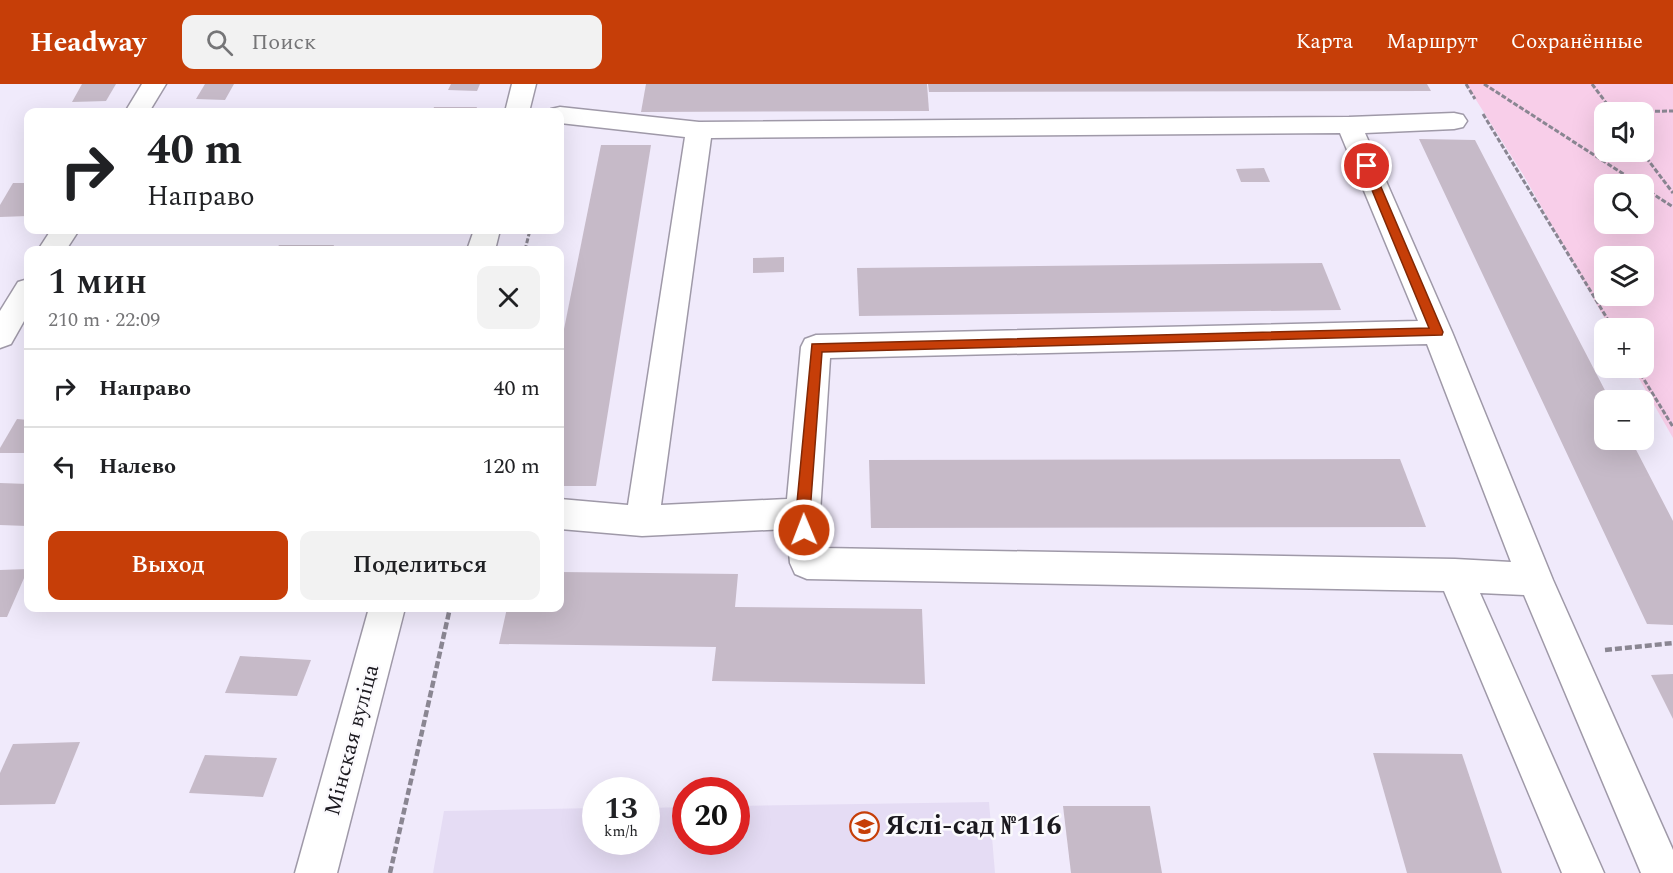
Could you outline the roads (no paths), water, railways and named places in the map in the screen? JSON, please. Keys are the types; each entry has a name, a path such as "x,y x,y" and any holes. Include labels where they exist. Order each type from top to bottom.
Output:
{"street":[{"path":"139,108 154,84"},
{"path":"522,108 524,84"},
{"path":"564,115 699,130 1349,125 1454,121"},
{"path":"1349,125 1437,332 1534,579 1662,873"},
{"path":"642,521 699,130"},
{"path":"0,336 24,297"},
{"path":"1437,332 816,347 803,513 807,562 1455,575 1534,579"},
{"path":"564,514 642,521 803,513"},
{"path":"1455,575 1583,873"},
{"name":"Мінская вуліца","path":"316,873 386,612"}],"place":[{"name":"Яслі-сад №116","path":"864,826"}]}
